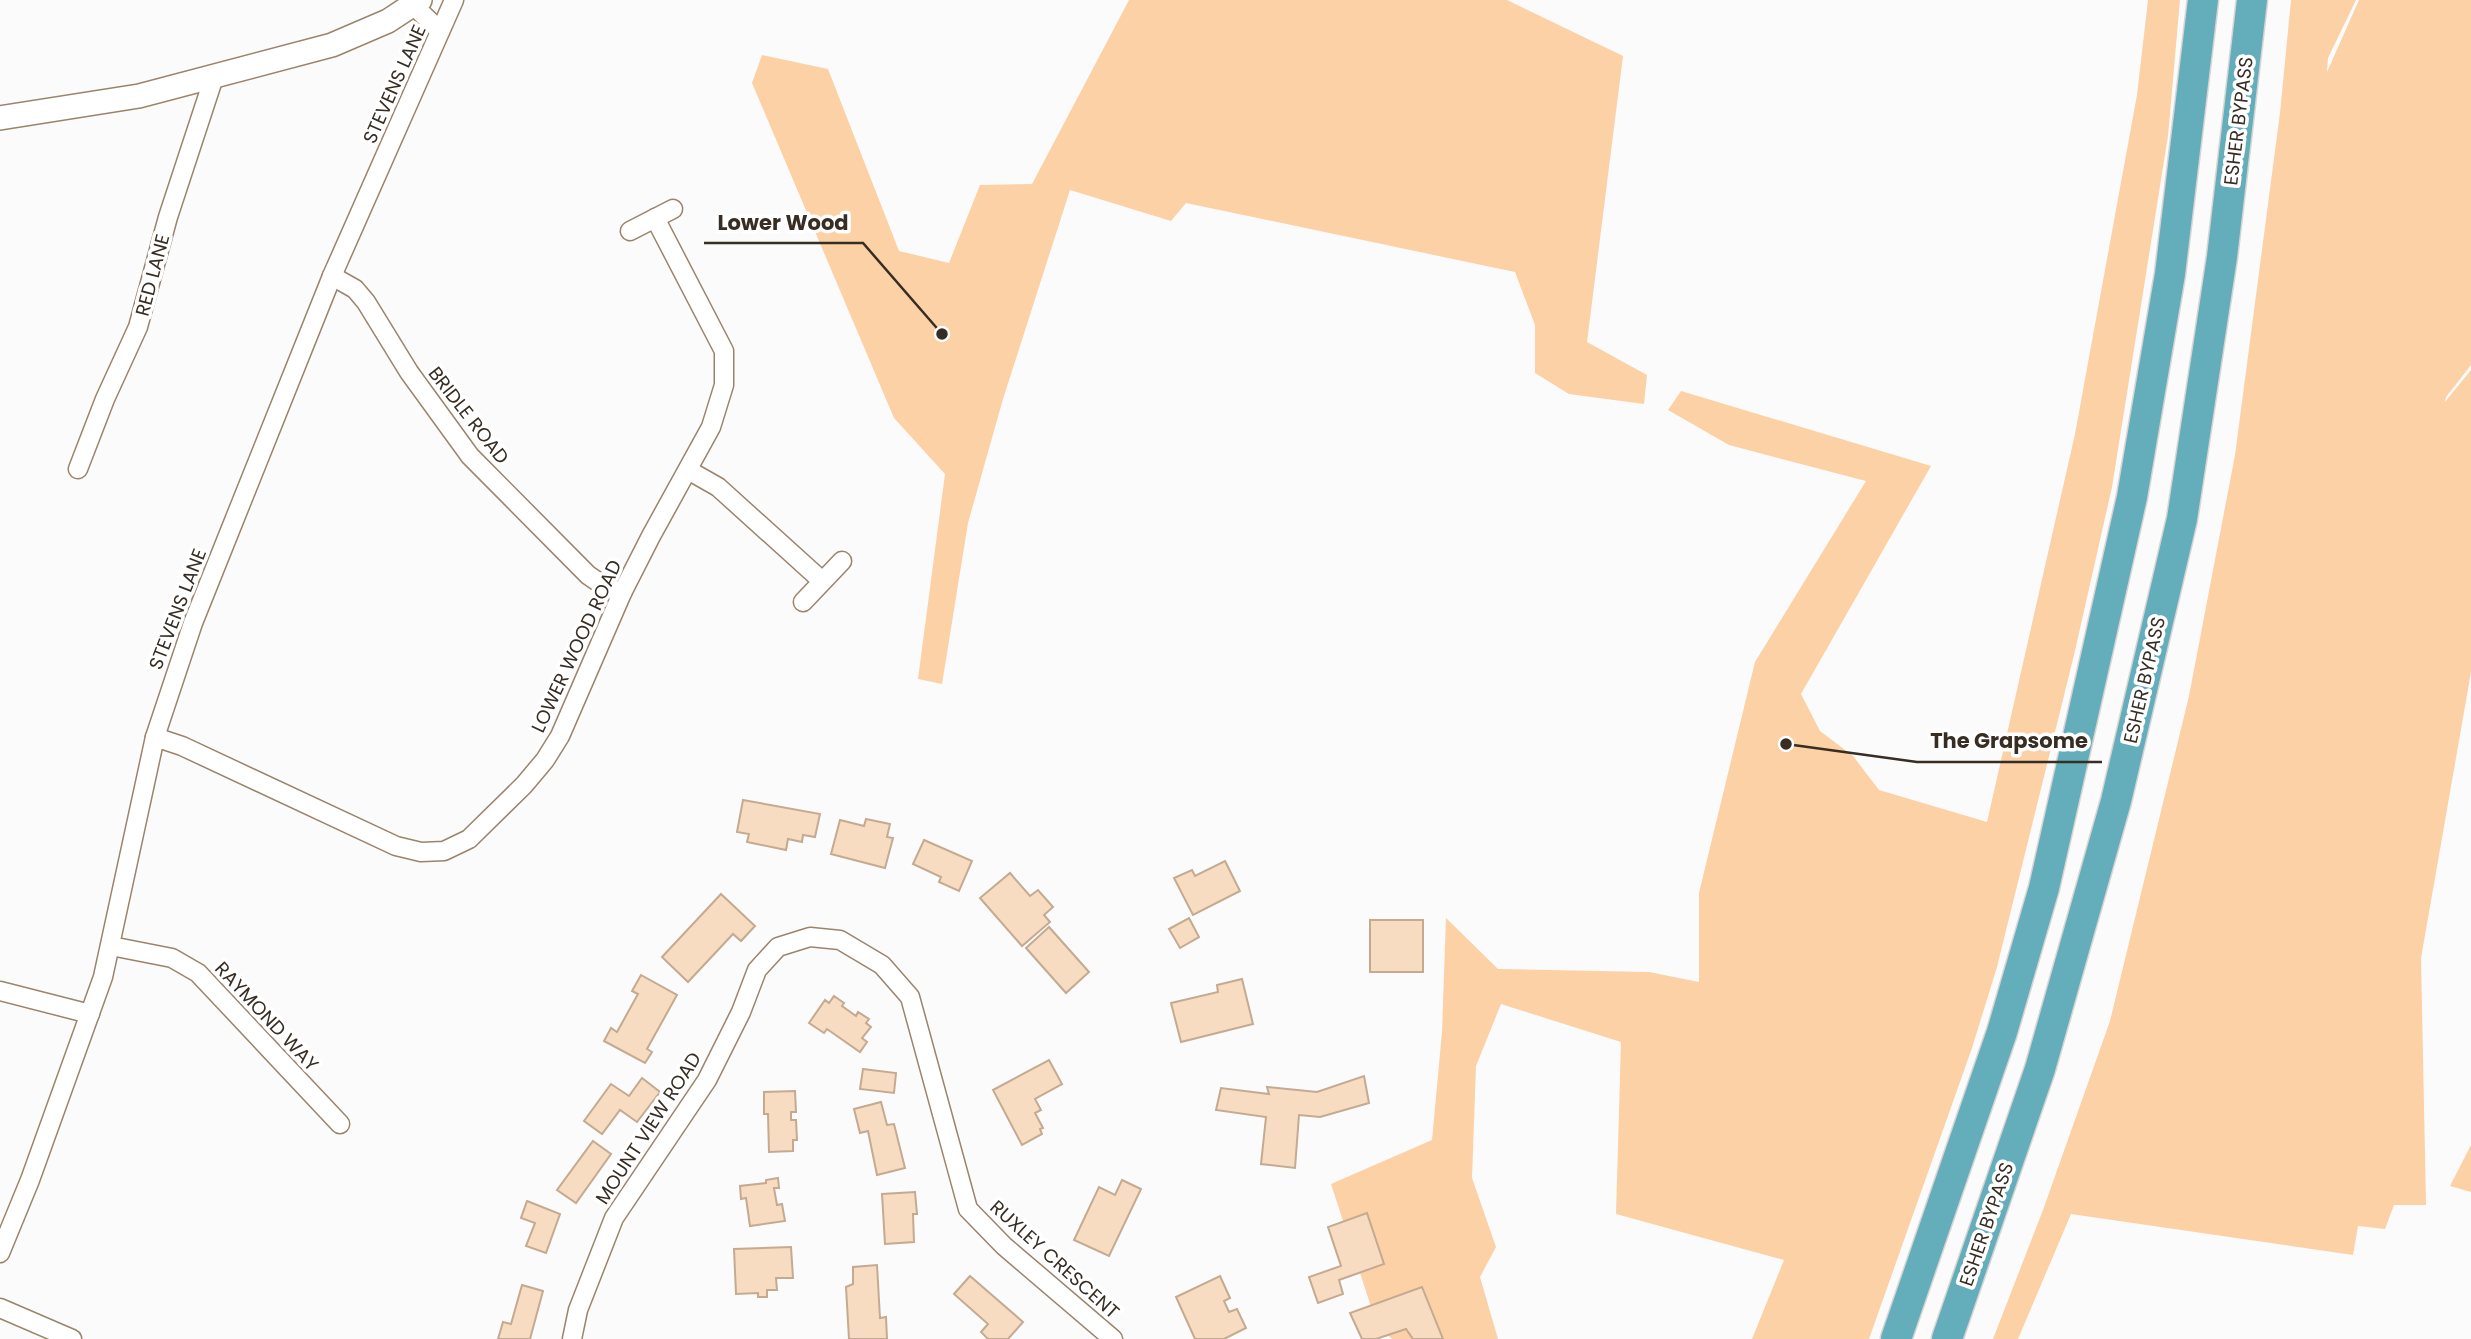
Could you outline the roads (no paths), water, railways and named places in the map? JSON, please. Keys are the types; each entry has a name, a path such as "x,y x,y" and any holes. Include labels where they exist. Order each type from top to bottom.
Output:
{"highway":[{"path":"1896,1339 2001,1032 2047,875 2132,497 2170,274 2203,0"},
{"name":"ESHER BYPASS","path":"1947,1339 2048,1042 2116,801 2182,519 2222,257 2252,0"}],"street":[{"name":"STEVENS LANE","path":"0,1253 30,1180 90,1014 111,946 155,737 192,623 332,276 454,0"},
{"path":"0,118 139,96 332,45 388,21 417,3 440,31"},
{"name":"RED LANE","path":"78,469 105,399 138,327 167,217 214,77"},
{"path":"630,230 673,209"},
{"name":"LOWER WOOD ROAD","path":"155,737 182,746 396,846 421,852 444,851 469,839 524,785 545,760 560,736 622,593 711,427 724,385 724,351 655,218"},
{"name":"BRIDLE ROAD","path":"332,276 355,289 366,302 409,372 470,456 588,575 604,586 622,593"},
{"path":"688,470 718,487 821,580"},
{"path":"803,602 821,580 842,561"},
{"name":"MOUNT VIEW ROAD","path":"572,1339 578,1310 614,1218 707,1080 741,1012 757,970 778,947 810,937 840,940 882,964 910,997 935,1089"},
{"name":"RAYMOND WAY","path":"111,946 173,958 198,973 340,1124"},
{"path":"0,991 90,1014"},
{"name":"RUXLEY CRESCENT","path":"935,1089 968,1209 1004,1246 1113,1339"},
{"path":"0,1308 72,1339"}],"place":[{"name":"Lower Wood","path":"942,334"},
{"name":"The Grapsome","path":"1786,744"}]}
